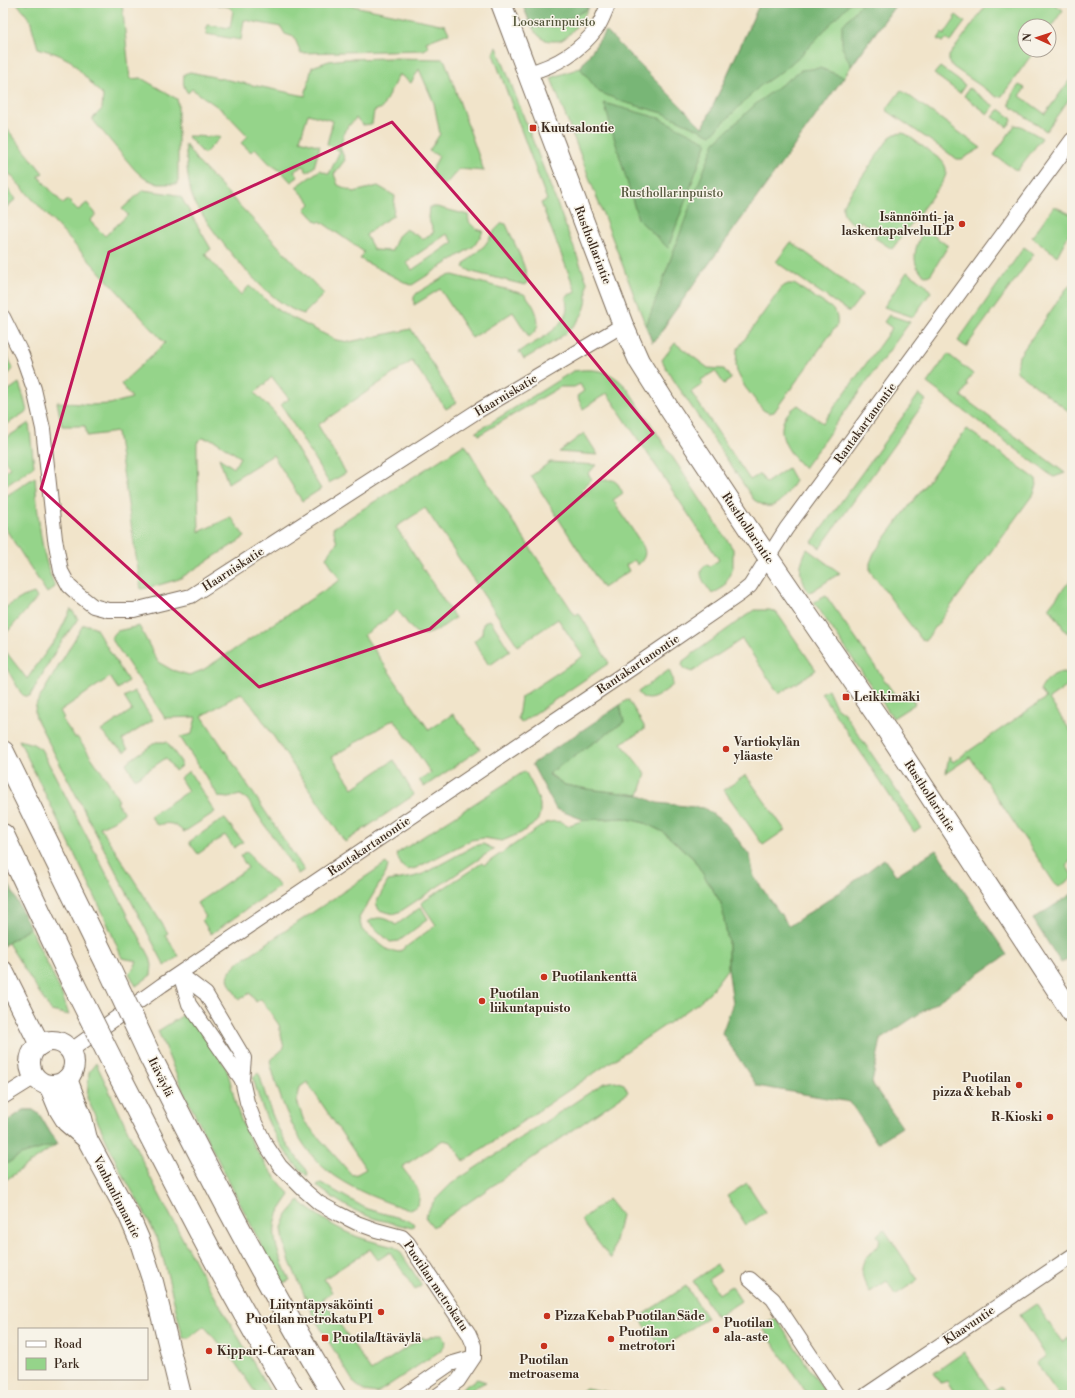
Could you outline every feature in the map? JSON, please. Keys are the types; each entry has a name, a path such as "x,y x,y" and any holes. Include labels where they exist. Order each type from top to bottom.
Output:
{"main road":[{"name":"Rusthollarintie","path":"501,3 623,325 632,347 648,376 768,559 886,729 1072,1013"},
{"name":"Itäväylä","path":"3,752 107,964 150,1056 196,1147 312,1360 334,1395"},
{"path":"3,835 118,1073 213,1256 266,1353 292,1395"},
{"path":"3,971 40,1045"},
{"path":"53,1041 60,1043 70,1051 74,1066 72,1073 50,1080 31,1070 31,1056 40,1045 46,1042 53,1041"},
{"name":"Vanhanlinnantie","path":"50,1080 59,1109 67,1122 87,1139 129,1216 139,1239 153,1282 181,1395"}],"street":[{"path":"528,73 552,65 579,48 598,28 609,3"},
{"name":"Rantakartanontie","path":"70,1051 162,985 725,605 750,586 786,530 1072,140"},
{"name":"Haarniskatie","path":"3,317 22,355 34,389 43,429 55,539 61,571 69,586 79,596 93,606 108,610 134,610 191,596 476,412 623,325"},
{"name":"Puotilan metrokatu","path":"180,974 189,1004 232,1068 242,1080"},
{"name":"Puotilan metrokatu","path":"180,974 206,994 244,1058 242,1080 247,1102 266,1145 280,1166 319,1203 357,1223 402,1237 408,1243 469,1334 474,1346 474,1357"},
{"path":"3,1097 50,1080"},
{"name":"Klaavuntie","path":"866,1395 1072,1256"},
{"path":"750,1279 773,1299 837,1395"},
{"path":"405,1395 450,1364 474,1357"},
{"path":"438,1395 458,1381 474,1357"}],"highlighted area":[{"path":"392,122 494,238 653,433 430,629 259,687 41,489 109,252"}],"green space":[{"path":"17,3 122,3 130,79 141,78 177,99 178,184 158,184 144,178 135,170 92,119 102,109 103,96 71,61 57,54 38,48 30,20"},
{"path":"205,3 339,3 445,25 449,33 426,42 429,47 424,50 301,53 294,37 285,34 281,27 244,20 241,40 206,34 207,25 230,28 233,11 229,7"},
{"name":"Loosarinpuisto","path":"522,3 580,3 589,8 566,38 553,41 546,40 536,33 529,21"},
{"name":"Loosarinpuisto","path":"522,3 580,3 589,8 556,26 532,27"},
{"name":"Rusthollarinpuisto","path":"760,3 897,3 669,319 657,339 652,342 551,78 580,68 606,31 703,128"},
{"path":"760,3 850,3 803,53 785,69 760,86 711,135 663,113 623,102 599,92 580,68 606,31 703,128"},
{"path":"862,3 897,3 851,66 842,47 842,26"},
{"path":"988,3 1053,3 1063,10 1057,19 1017,18 1017,58 1029,58 1002,96 997,97 953,67 949,61 949,56"},
{"path":"956,15 965,22 950,42 946,39 943,42 938,39 942,33 944,35 955,19 954,17"},
{"path":"497,47 587,282 586,304 583,314 577,322 561,337 524,359 519,352 555,329 560,323 567,309 566,296 576,292 541,203 547,200 493,54"},
{"path":"345,59 442,59 445,61 484,171 459,169 444,186 431,172 439,156 429,151 440,134 434,103 419,69 411,83 399,74 382,108 374,111 372,124 363,125 356,118 345,130 340,147 345,160 334,174 338,185 354,192 378,186 395,196 393,216 366,235 374,250 392,251 398,236 406,229 423,239 434,232 428,218 429,207 437,207 468,215 469,222 476,229 483,231 474,246 412,285 360,259 364,252 320,221 318,223 305,209 311,203 296,187 320,170 329,174 340,151 327,144 333,121 308,114 300,140 320,146 314,167 307,172 303,166 294,171 298,177 291,182 282,172 269,163 255,148 251,152 241,143 248,136 225,112 192,89 188,93 184,84 184,74 190,72 305,96 312,67 329,61","holes":["447,234 453,242 412,270 406,262"]},
{"path":"940,67 965,85 960,93 934,74"},
{"path":"820,68 844,77 669,319 657,339 652,342 646,326 715,142 758,102 801,70"},
{"path":"1072,77 1072,95 1046,131 1010,106 1011,97 1019,85 1025,88 1020,96 1045,114"},
{"path":"969,88 994,106 988,114 964,96"},
{"path":"901,90 981,148 962,159 957,159 886,110"},
{"path":"604,103 659,118 707,142 668,248 638,219"},
{"path":"999,110 1011,118 1012,121 1007,127 993,117"},
{"path":"3,124 43,173 38,176 63,204 68,200 78,210 87,203 96,214 90,221 105,236 128,215 122,209 143,190 172,194 181,197 211,249 205,254 241,295 249,286 279,311 336,340 349,342 411,329 456,403 446,409 412,361 318,425 346,473 329,483 281,404 289,399 272,377 255,393 274,412 321,489 302,501 273,455 228,483 219,458 234,468 240,457 214,440 202,438 197,443 199,532 231,517 245,537 179,579 141,589 117,432 87,436 85,426 62,426 57,402 91,405 110,404 132,398 121,384 165,343 3,167"},
{"path":"1015,125 1021,126 1042,138 1017,171 994,155"},
{"path":"895,134 906,134 941,160 944,164 946,174 939,187 892,249 875,238 877,234 861,221 857,226 848,220 843,212 843,204 890,137"},
{"path":"187,136 221,137 204,154"},
{"path":"185,144 198,162 324,294 304,314 291,309 277,300 235,258 212,229 193,199 188,179"},
{"path":"3,184 16,199 3,210 4,199"},
{"path":"1054,206 1072,215 1072,228 1057,256 1032,237"},
{"path":"502,223 506,224 522,260 527,279 525,285 472,272 463,267 465,263 485,245 495,230"},
{"path":"925,229 948,246 931,274 927,276 917,267 915,261 916,247"},
{"path":"791,242 863,294 849,312 776,262"},
{"path":"1024,247 1034,254 966,347 958,341"},
{"path":"907,272 925,284 931,292 913,317 884,307"},
{"path":"453,275 524,294 530,301 537,316 538,326 536,330 529,337 513,312 472,338 440,289 414,305 414,297 417,293 446,276"},
{"path":"788,284 794,284 830,307 836,314 837,325 774,412 769,413 763,410 745,387 737,372 737,350 782,287"},
{"path":"1071,285 1071,413 1016,371 1019,356 1067,288"},
{"path":"889,315 910,322 804,468 789,451 783,437 783,423 786,416 798,405 823,423 892,328 884,322"},
{"path":"675,343 708,368 724,369 731,379 724,384 715,371 701,380 703,384 691,392 750,480 760,474 766,483 788,468 795,481 787,494 775,505 766,506 754,500 667,370 662,360"},
{"path":"3,345 13,369 7,376 3,370"},
{"path":"948,354 973,374 966,383 968,385 961,396 1065,473 1054,477 1052,476 927,383"},
{"path":"596,370 612,375 627,388 733,549 733,567 724,587 712,594 704,582 701,570 708,564 710,566 719,560 607,393 583,409 577,396 584,391 580,384 574,387 560,387 479,435 476,432 573,371"},
{"path":"19,383 27,411 3,427 3,394"},
{"path":"919,394 926,400 820,548 812,542"},
{"path":"29,423 34,466 3,488 3,472 10,468 3,457 3,440"},
{"path":"967,429 1036,479 1037,485 1034,493 926,640 921,639 870,571 870,563 874,553"},
{"path":"584,433 598,455 559,452"},
{"path":"465,444 497,498 575,615 579,613 609,663 521,723 518,718 521,697 583,656 558,619 518,646 425,508 396,527 455,618 435,631 424,634 413,630 397,610 364,635 429,730 453,714 480,749 424,787 419,780 431,773 394,719 332,757 353,788 394,760 414,795 345,842 255,709 241,693 202,716 304,870 298,874 247,799 240,795 228,798 219,797 180,737 192,734 196,717 165,718 111,638 117,631 139,626 158,662 172,670 189,675 203,670 340,580 326,557 337,543 333,528"},
{"path":"550,462 596,465 588,474 592,479 581,490 584,495 599,480 613,480 618,484 623,493 613,500 643,546 645,554 638,565 634,560 626,565 629,571 603,588 531,476"},
{"path":"35,477 43,547 55,587 47,593 3,525 3,498"},
{"path":"807,549 840,573 809,593 800,571"},
{"path":"1072,578 1072,629 1067,633 1049,607"},
{"path":"34,593 37,598 3,637 3,609 23,597"},
{"path":"826,596 897,698 908,691 915,704 893,718 814,602"},
{"path":"71,609 78,619 59,645 30,696 24,696 3,662 3,648 27,679 57,637"},
{"path":"754,610 770,610 777,613 816,670 779,694 742,639 692,672 684,669 682,666 683,661"},
{"path":"488,620 491,621 510,651 490,665 474,641 482,634 483,624"},
{"path":"83,625 95,627 128,681 118,689 110,677 60,711 64,718 62,719 75,738 77,737 108,781 119,801 117,802 124,813 113,821 100,827 168,933 165,935 179,956 165,966 36,718 35,711 38,702"},
{"path":"669,670 673,685 651,699 642,697 638,692"},
{"path":"1063,672 1072,675 1072,683 1049,699 1072,733 1072,860 1066,865 1072,875 1072,878 1059,887 1055,884 970,757 946,773 949,756 953,762 1046,698 1040,690 1055,674"},
{"path":"828,689 836,707 844,713 921,827 914,832 821,693"},
{"path":"134,691 153,720 122,740 128,749 125,752 111,742 101,731 132,710 124,697"},
{"path":"628,699 644,726 644,730 621,743 646,774 639,795 565,785 548,773 623,722 620,705"},
{"path":"620,705 624,722 548,774 565,785 639,795 657,803 704,808 726,824 750,856 754,877 789,926 840,892 884,859 896,875 936,850 1007,955 881,1039 872,1083 902,1127 877,1143 850,1102 757,1086 722,1033 733,1003 728,968 728,941 721,903 693,858 663,832 645,823 624,818 584,820 556,809 532,764"},
{"path":"19,740 33,744 41,749 150,957 152,965 151,975 136,986 129,973 134,968 137,961 122,958 102,911"},
{"path":"156,742 167,742 181,762 181,766 175,771 166,758 135,779 126,763"},
{"path":"189,771 215,812 184,832 172,824 157,825 150,816 188,791 180,778"},
{"path":"525,771 535,790 540,804 540,813 537,822 521,833 502,841 484,838 471,840 416,868 407,870 402,866 396,854"},
{"path":"746,775 785,830 763,845 724,790"},
{"name":"Puotilankenttä","path":"624,818 645,823 663,832 693,858 721,903 728,941 728,968 710,992 698,1003 464,1161 451,1142 443,1140 402,1167 418,1190 419,1200 417,1205 413,1208 406,1209 378,1199 360,1191 334,1176 321,1166 310,1153 292,1124 279,1093 270,1061 284,1048 279,1025 261,999 256,1002 250,993 239,1000 228,980 228,976 233,967 386,863 388,866 386,873 359,918 362,930 388,950 399,952 436,925 421,903 482,863 484,865 546,823 557,822 567,826 584,820","holes":["307,1082 366,1169 352,1175 304,1121 297,1101 300,1087"]},
{"path":"225,819 243,842 234,848 225,835 198,854 189,842 221,820"},
{"path":"483,844 494,849 401,911 394,914 379,910 376,903 388,881 423,874 474,846"},
{"path":"247,851 258,867 280,886 211,934 202,920 206,917 197,903 248,868 240,856"},
{"path":"3,872 30,928 3,946"},
{"path":"1072,894 1072,957 1061,963 1033,919"},
{"path":"421,907 428,919 399,941 390,942 368,922 382,918 396,925"},
{"path":"30,928 61,992 69,1015 51,1011 8,943"},
{"path":"188,1012 225,1066 240,1118 251,1142 265,1164 290,1195 279,1211 275,1231 275,1239 279,1256 290,1280 281,1284 184,1093 158,1031"},
{"path":"96,1063 149,1175 196,1264 272,1395 257,1395 236,1364 204,1326 189,1338 183,1338 158,1240 120,1170 87,1098 89,1072"},
{"path":"258,1073 277,1126 289,1147 306,1169 308,1173 307,1176 288,1155 272,1131 261,1104 253,1077"},
{"path":"615,1081 624,1084 628,1092 433,1227 425,1217 434,1201 451,1184 604,1083"},
{"path":"24,1110 33,1110 39,1114 57,1144 3,1182 3,1124"},
{"path":"24,1110 33,1110 39,1114 57,1144 21,1155 3,1166 3,1124"},
{"path":"321,1183 367,1209 411,1221 414,1224 412,1228 376,1219 360,1213 338,1201 317,1186"},
{"path":"747,1183 766,1212 746,1225 727,1196"},
{"path":"608,1199 621,1215 611,1259 581,1220"},
{"path":"299,1201 342,1230 358,1237 394,1247 399,1250 421,1284 421,1286 415,1290 390,1252 378,1260 370,1249 324,1279 332,1292 323,1299 371,1371 423,1337 426,1339 443,1334 446,1341 445,1345 440,1351 377,1393 364,1391 354,1383 315,1319 290,1262 284,1242 282,1228 287,1215"},
{"path":"884,1229 918,1280 895,1295 887,1281 870,1292 862,1275 862,1265 878,1245 880,1240 877,1235"},
{"path":"717,1265 721,1271 709,1279 719,1294 731,1286 741,1301 717,1317 693,1281"},
{"path":"686,1286 707,1318 661,1349 639,1317"},
{"path":"1036,1304 1062,1342 1072,1336 1072,1395 1059,1395 1036,1363 1046,1356 1020,1315"},
{"path":"772,1320 777,1320 827,1395 808,1395 764,1330 765,1323"},
{"path":"964,1352 991,1393 1001,1387 1007,1395 956,1395 947,1381 941,1383 934,1373"},
{"path":"477,1379 486,1382 474,1388 467,1395 452,1395"},
{"path":"586,1388 624,1395 576,1395"}],"place":[{"name":"Kuutsalontie","path":"533,128"},
{"name":"Isännöinti- ja laskentapalvelu ILP","path":"962,224"},
{"name":"Leikkimäki","path":"846,697"},
{"name":"Vartiokylän yläaste","path":"726,749"},
{"name":"Puotilankenttä","path":"544,977"},
{"name":"Puotilan liikuntapuisto","path":"482,1001"},
{"name":"Puotilan pizza & kebab","path":"1019,1085"},
{"name":"R-Kioski","path":"1050,1117"},
{"name":"Liityntäpysäköinti Puotilan metrokatu P1","path":"381,1312"},
{"name":"Pizza Kebab Puotilan Säde","path":"547,1316"},
{"name":"Puotilan ala-aste","path":"716,1330"},
{"name":"Puotila/Itäväylä","path":"325,1338"},
{"name":"Puotilan metrotori","path":"611,1339"},
{"name":"Puotilan metroasema","path":"544,1346"},
{"name":"Kippari-Caravan","path":"209,1351"}]}
